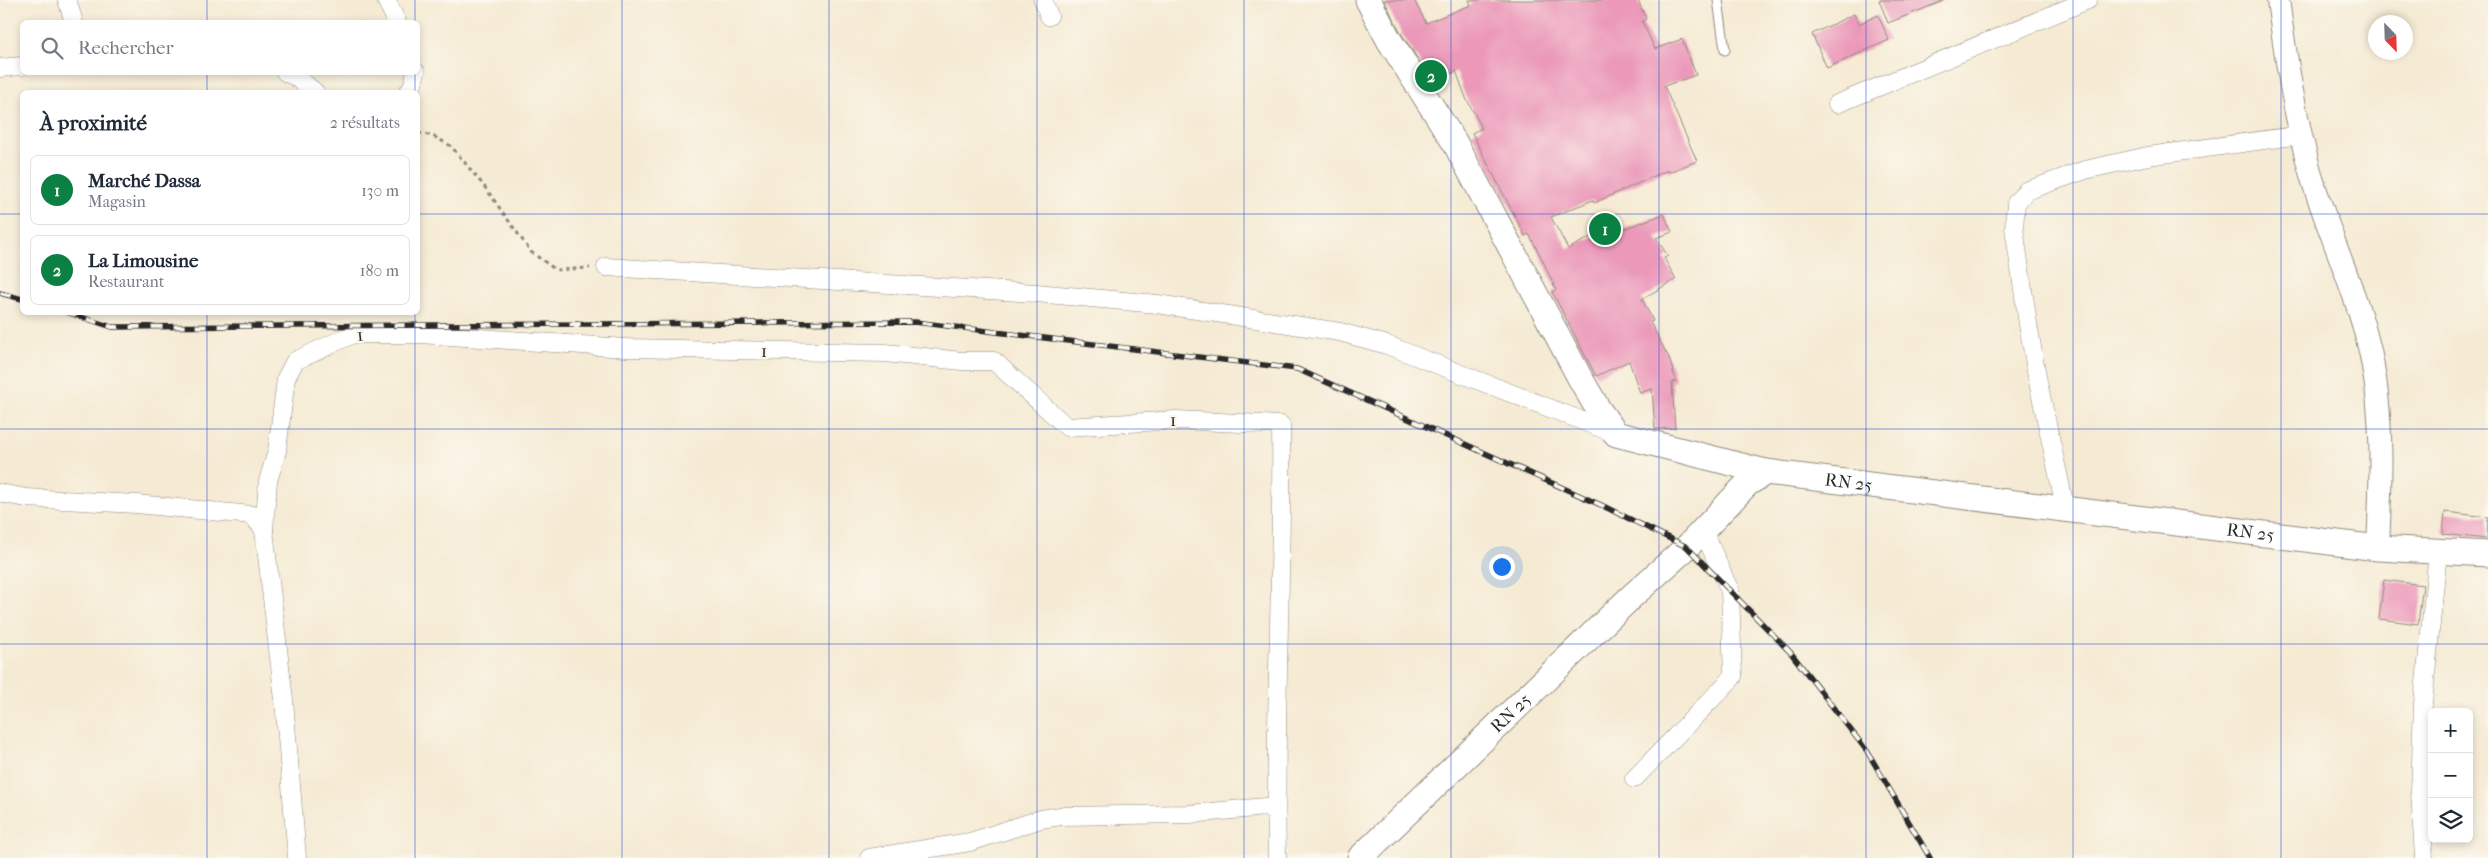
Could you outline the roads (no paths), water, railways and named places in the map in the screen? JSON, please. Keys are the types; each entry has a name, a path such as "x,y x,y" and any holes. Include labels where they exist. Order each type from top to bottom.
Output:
{"main road":[{"path":"1368,0 1389,40 1455,143 1584,386 1616,434 1766,472"},
{"name":"RN 25","path":"1360,858 1471,749 1704,530 1747,484 1766,472 2066,511 2378,548 2488,554"}],"street":[{"path":"66,0 73,20"},
{"path":"386,0 396,20"},
{"path":"1836,104 2088,0"},
{"path":"2278,0 2301,135 2327,224 2354,293 2370,353 2380,427 2381,472 2378,548"},
{"path":"0,68 20,66"},
{"path":"291,75 313,90"},
{"path":"410,90 415,75"},
{"path":"2066,511 2033,353 2014,228 2016,204 2026,191 2085,170 2148,156 2301,135"},
{"path":"606,267 1036,293 1157,304 1340,332 1387,345 1616,434"},
{"name":"1","path":"264,530 268,481 277,451 286,378 295,361 353,334 410,334 626,348 885,353 962,361 994,361 1067,427 1176,420 1281,425 1282,529 1276,806"},
{"path":"0,493 26,498 136,504 252,515 264,530 284,700 297,858"},
{"path":"1634,779 1733,677 1730,591 1704,530"},
{"path":"2424,858 2420,792 2423,703 2438,552"},
{"path":"869,858 970,842 1041,819 1061,816 1190,814 1276,806 1277,858"}],"lane":[{"path":"1718,0 1725,50"}],"railway":[{"path":"0,293 20,298"},
{"path":"75,315 112,327 915,322 1297,369 1601,505 1687,547 1791,653 1867,751 1930,858"}],"place":[{"name":"La Limousine","path":"1431,76"},
{"name":"Marché Dassa","path":"1605,229"}]}
